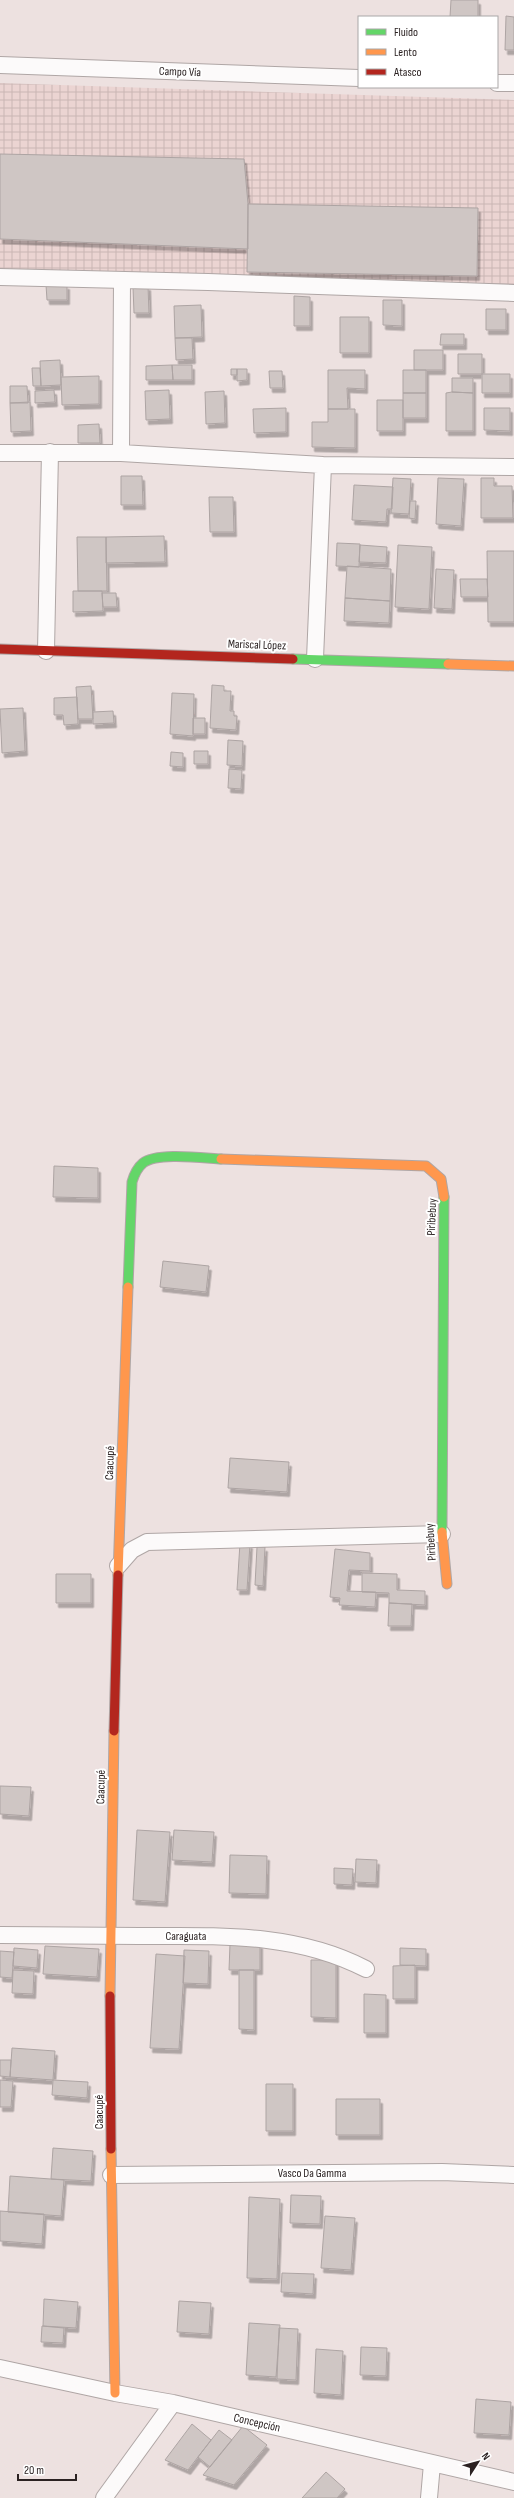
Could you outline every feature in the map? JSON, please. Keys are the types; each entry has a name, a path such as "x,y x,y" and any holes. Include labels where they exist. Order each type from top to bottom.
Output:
{"street":[{"name":"Campo Vía","path":"0,65 358,78"},
{"path":"498,83 514,83"},
{"path":"0,277 514,293"},
{"path":"121,453 122,280"},
{"path":"46,651 50,452"},
{"path":"0,453 121,453 323,465 514,467"},
{"path":"315,659 323,465"},
{"name":"Mariscal López","path":"0,649 514,666"},
{"name":"Piribebuy","path":"132,1182 136,1168 144,1162 152,1159 176,1157 426,1166 439,1174 444,1183 442,1534 447,1584"},
{"name":"Caacupé","path":"115,2393 111,2174 110,1936 118,1566 132,1182"},
{"path":"118,1566 132,1550 147,1542 442,1534"},
{"name":"Caraguata","path":"0,1935 246,1936 317,1948 343,1957 366,1969"},
{"name":"Vasco Da Gamma","path":"111,2174 442,2172 514,2175"},
{"name":"Concepción","path":"0,2368 115,2393 173,2403 514,2482"},
{"path":"104,2498 173,2403"},
{"path":"429,2498 432,2464"}],"shaded area":[{"path":"0,83 514,100 514,293 0,275"}],"building":[{"path":"451,0 478,0 478,16 450,16"},
{"path":"506,16 514,17 514,50 505,50"},
{"path":"0,154 244,159 248,204 248,249 0,239"},
{"path":"248,204 478,208 477,276 247,272"},
{"path":"46,285 67,285 67,300 47,300"},
{"path":"148,286 149,313 134,313 133,287"},
{"path":"294,296 310,297 310,326 294,326"},
{"path":"383,300 402,300 402,326 383,325"},
{"path":"201,305 202,337 175,338 174,306"},
{"path":"486,309 506,309 506,330 486,330"},
{"path":"340,317 369,317 369,353 340,353"},
{"path":"441,334 464,334 464,345 440,345"},
{"path":"175,338 192,338 193,359 176,360"},
{"path":"414,350 443,350 443,370 414,370"},
{"path":"458,354 482,354 482,374 458,374"},
{"path":"60,360 61,385 41,386 40,361"},
{"path":"172,365 173,380 146,380 146,366"},
{"path":"172,365 192,365 192,380 173,380"},
{"path":"32,368 40,368 41,386 33,386"},
{"path":"231,369 237,369 237,375 231,375"},
{"path":"237,369 247,369 247,380 237,381"},
{"path":"328,370 365,370 365,389 347,388 348,409 328,409"},
{"path":"403,370 426,370 426,393 403,393"},
{"path":"269,371 282,371 283,388 270,388"},
{"path":"482,374 510,374 510,393 482,393"},
{"path":"99,376 99,404 62,405 61,377"},
{"path":"452,378 473,378 473,393 452,392"},
{"path":"10,386 27,386 28,403 10,403"},
{"path":"54,390 55,402 35,403 35,391"},
{"path":"169,390 170,419 146,420 145,391"},
{"path":"224,391 225,423 206,424 205,392"},
{"path":"403,393 426,393 426,418 403,418"},
{"path":"446,393 473,393 473,431 446,431"},
{"path":"377,400 403,400 403,431 377,431"},
{"path":"30,402 31,431 11,432 10,403"},
{"path":"286,408 286,432 254,433 253,409"},
{"path":"484,408 510,408 510,431 484,430"},
{"path":"328,409 355,409 355,448 312,447 312,422 328,422"},
{"path":"99,424 100,443 78,443 78,425"},
{"path":"121,476 142,476 143,505 121,505"},
{"path":"393,478 411,479 409,514 391,513"},
{"path":"438,478 464,479 461,526 436,524"},
{"path":"481,478 494,478 494,486 512,486 513,518 481,518"},
{"path":"354,485 393,487 392,509 387,509 386,522 352,520"},
{"path":"209,497 233,497 234,532 210,532"},
{"path":"410,501 416,501 415,519 409,518"},
{"path":"164,536 165,562 106,563 106,537"},
{"path":"77,537 106,537 107,591 78,591"},
{"path":"337,543 360,544 359,567 336,566"},
{"path":"360,545 387,547 386,563 359,562"},
{"path":"398,545 432,547 429,609 395,607"},
{"path":"487,551 514,551 514,622 488,622"},
{"path":"347,566 391,569 390,601 345,598"},
{"path":"436,569 454,570 452,609 434,608"},
{"path":"460,579 487,579 488,597 461,597"},
{"path":"73,591 102,591 103,611 73,612"},
{"path":"102,593 116,593 117,607 103,607"},
{"path":"345,598 390,601 389,623 344,621"},
{"path":"212,685 224,686 224,691 231,691 230,711 234,711 234,716 237,716 236,730 210,728"},
{"path":"91,686 93,719 78,719 76,687"},
{"path":"172,693 194,694 193,736 170,734"},
{"path":"77,697 78,724 64,725 63,715 54,715 54,698"},
{"path":"23,708 25,751 2,753 0,709"},
{"path":"113,711 114,723 93,724 93,712"},
{"path":"193,718 205,718 205,734 193,734"},
{"path":"228,740 243,741 242,766 227,765"},
{"path":"194,751 208,751 208,764 194,764"},
{"path":"171,752 183,753 183,767 170,766"},
{"path":"229,769 242,770 241,789 228,788"},
{"path":"54,1166 98,1168 98,1198 53,1197"},
{"path":"163,1261 209,1266 206,1292 160,1287"},
{"path":"230,1458 289,1462 287,1492 228,1488"},
{"path":"240,1543 250,1544 247,1590 237,1590"},
{"path":"257,1547 265,1547 263,1586 255,1585"},
{"path":"335,1549 370,1553 370,1571 349,1570 347,1591 376,1592 375,1607 339,1605 340,1598 330,1597"},
{"path":"362,1573 397,1574 397,1590 425,1591 425,1605 389,1603 389,1593 362,1592"},
{"path":"56,1574 91,1574 91,1603 56,1603"},
{"path":"389,1603 412,1604 411,1626 388,1626"},
{"path":"0,1786 31,1787 29,1816 0,1814"},
{"path":"137,1830 170,1832 165,1902 133,1900"},
{"path":"174,1830 214,1832 212,1862 172,1860"},
{"path":"230,1855 267,1856 266,1894 229,1893"},
{"path":"356,1859 377,1860 376,1883 355,1882"},
{"path":"334,1868 353,1869 352,1885 334,1884"},
{"path":"230,1944 260,1944 260,1970 229,1970"},
{"path":"45,1946 99,1949 97,1977 43,1974"},
{"path":"14,1948 38,1950 37,1968 13,1966"},
{"path":"400,1948 426,1949 426,1966 400,1965"},
{"path":"184,1950 209,1951 208,1984 183,1983"},
{"path":"0,1951 14,1952 12,1978 0,1977"},
{"path":"156,1954 185,1956 179,2049 150,2048"},
{"path":"311,1960 336,1960 336,2018 311,2017"},
{"path":"415,1965 415,1999 393,1999 393,1966"},
{"path":"13,1970 34,1971 33,1994 12,1993"},
{"path":"239,1970 254,1970 254,2030 239,2029"},
{"path":"364,1994 386,1995 386,2033 364,2033"},
{"path":"12,2048 55,2051 53,2080 10,2077"},
{"path":"0,2060 11,2060 10,2077 0,2076"},
{"path":"0,2080 13,2081 11,2107 0,2107"},
{"path":"53,2080 88,2082 87,2098 52,2095"},
{"path":"266,2084 293,2084 293,2131 266,2131"},
{"path":"336,2099 380,2099 380,2135 336,2135"},
{"path":"53,2148 93,2151 91,2181 51,2179"},
{"path":"10,2176 64,2180 61,2216 8,2212"},
{"path":"291,2195 321,2196 320,2224 290,2223"},
{"path":"249,2197 280,2199 277,2279 247,2278"},
{"path":"0,2211 44,2214 42,2244 0,2241"},
{"path":"325,2216 355,2218 351,2270 321,2268"},
{"path":"282,2273 314,2274 313,2294 281,2292"},
{"path":"44,2299 78,2302 76,2328 43,2326"},
{"path":"179,2301 211,2303 209,2334 177,2332"},
{"path":"249,2323 280,2325 276,2377 246,2375"},
{"path":"42,2326 64,2328 63,2343 41,2342"},
{"path":"279,2328 298,2329 296,2380 277,2379"},
{"path":"361,2347 387,2348 386,2376 360,2375"},
{"path":"316,2349 343,2351 341,2395 314,2393"},
{"path":"476,2399 511,2402 509,2435 474,2433"},
{"path":"192,2424 211,2440 188,2470 165,2460"},
{"path":"243,2426 267,2445 234,2485 203,2475"},
{"path":"219,2430 232,2440 210,2467 198,2457"},
{"path":"326,2472 345,2489 337,2498 302,2498"}],"traffic: fast":[{"path":"293,659 448,664"},
{"path":"128,1287 132,1182 139,1167 143,1163 150,1160 169,1157 180,1156 221,1159"},
{"path":"442,1532 444,1197"}],"traffic: slow":[{"path":"448,664 514,666"},
{"path":"221,1159 426,1166 441,1179 444,1197"},
{"path":"118,1575 128,1287"},
{"path":"442,1532 447,1584"},
{"path":"110,1996 114,1731"},
{"path":"111,2149 115,2393"}],"traffic: jam":[{"path":"0,649 293,659"},
{"path":"114,1731 118,1575"},
{"path":"110,1996 111,2149"}]}
